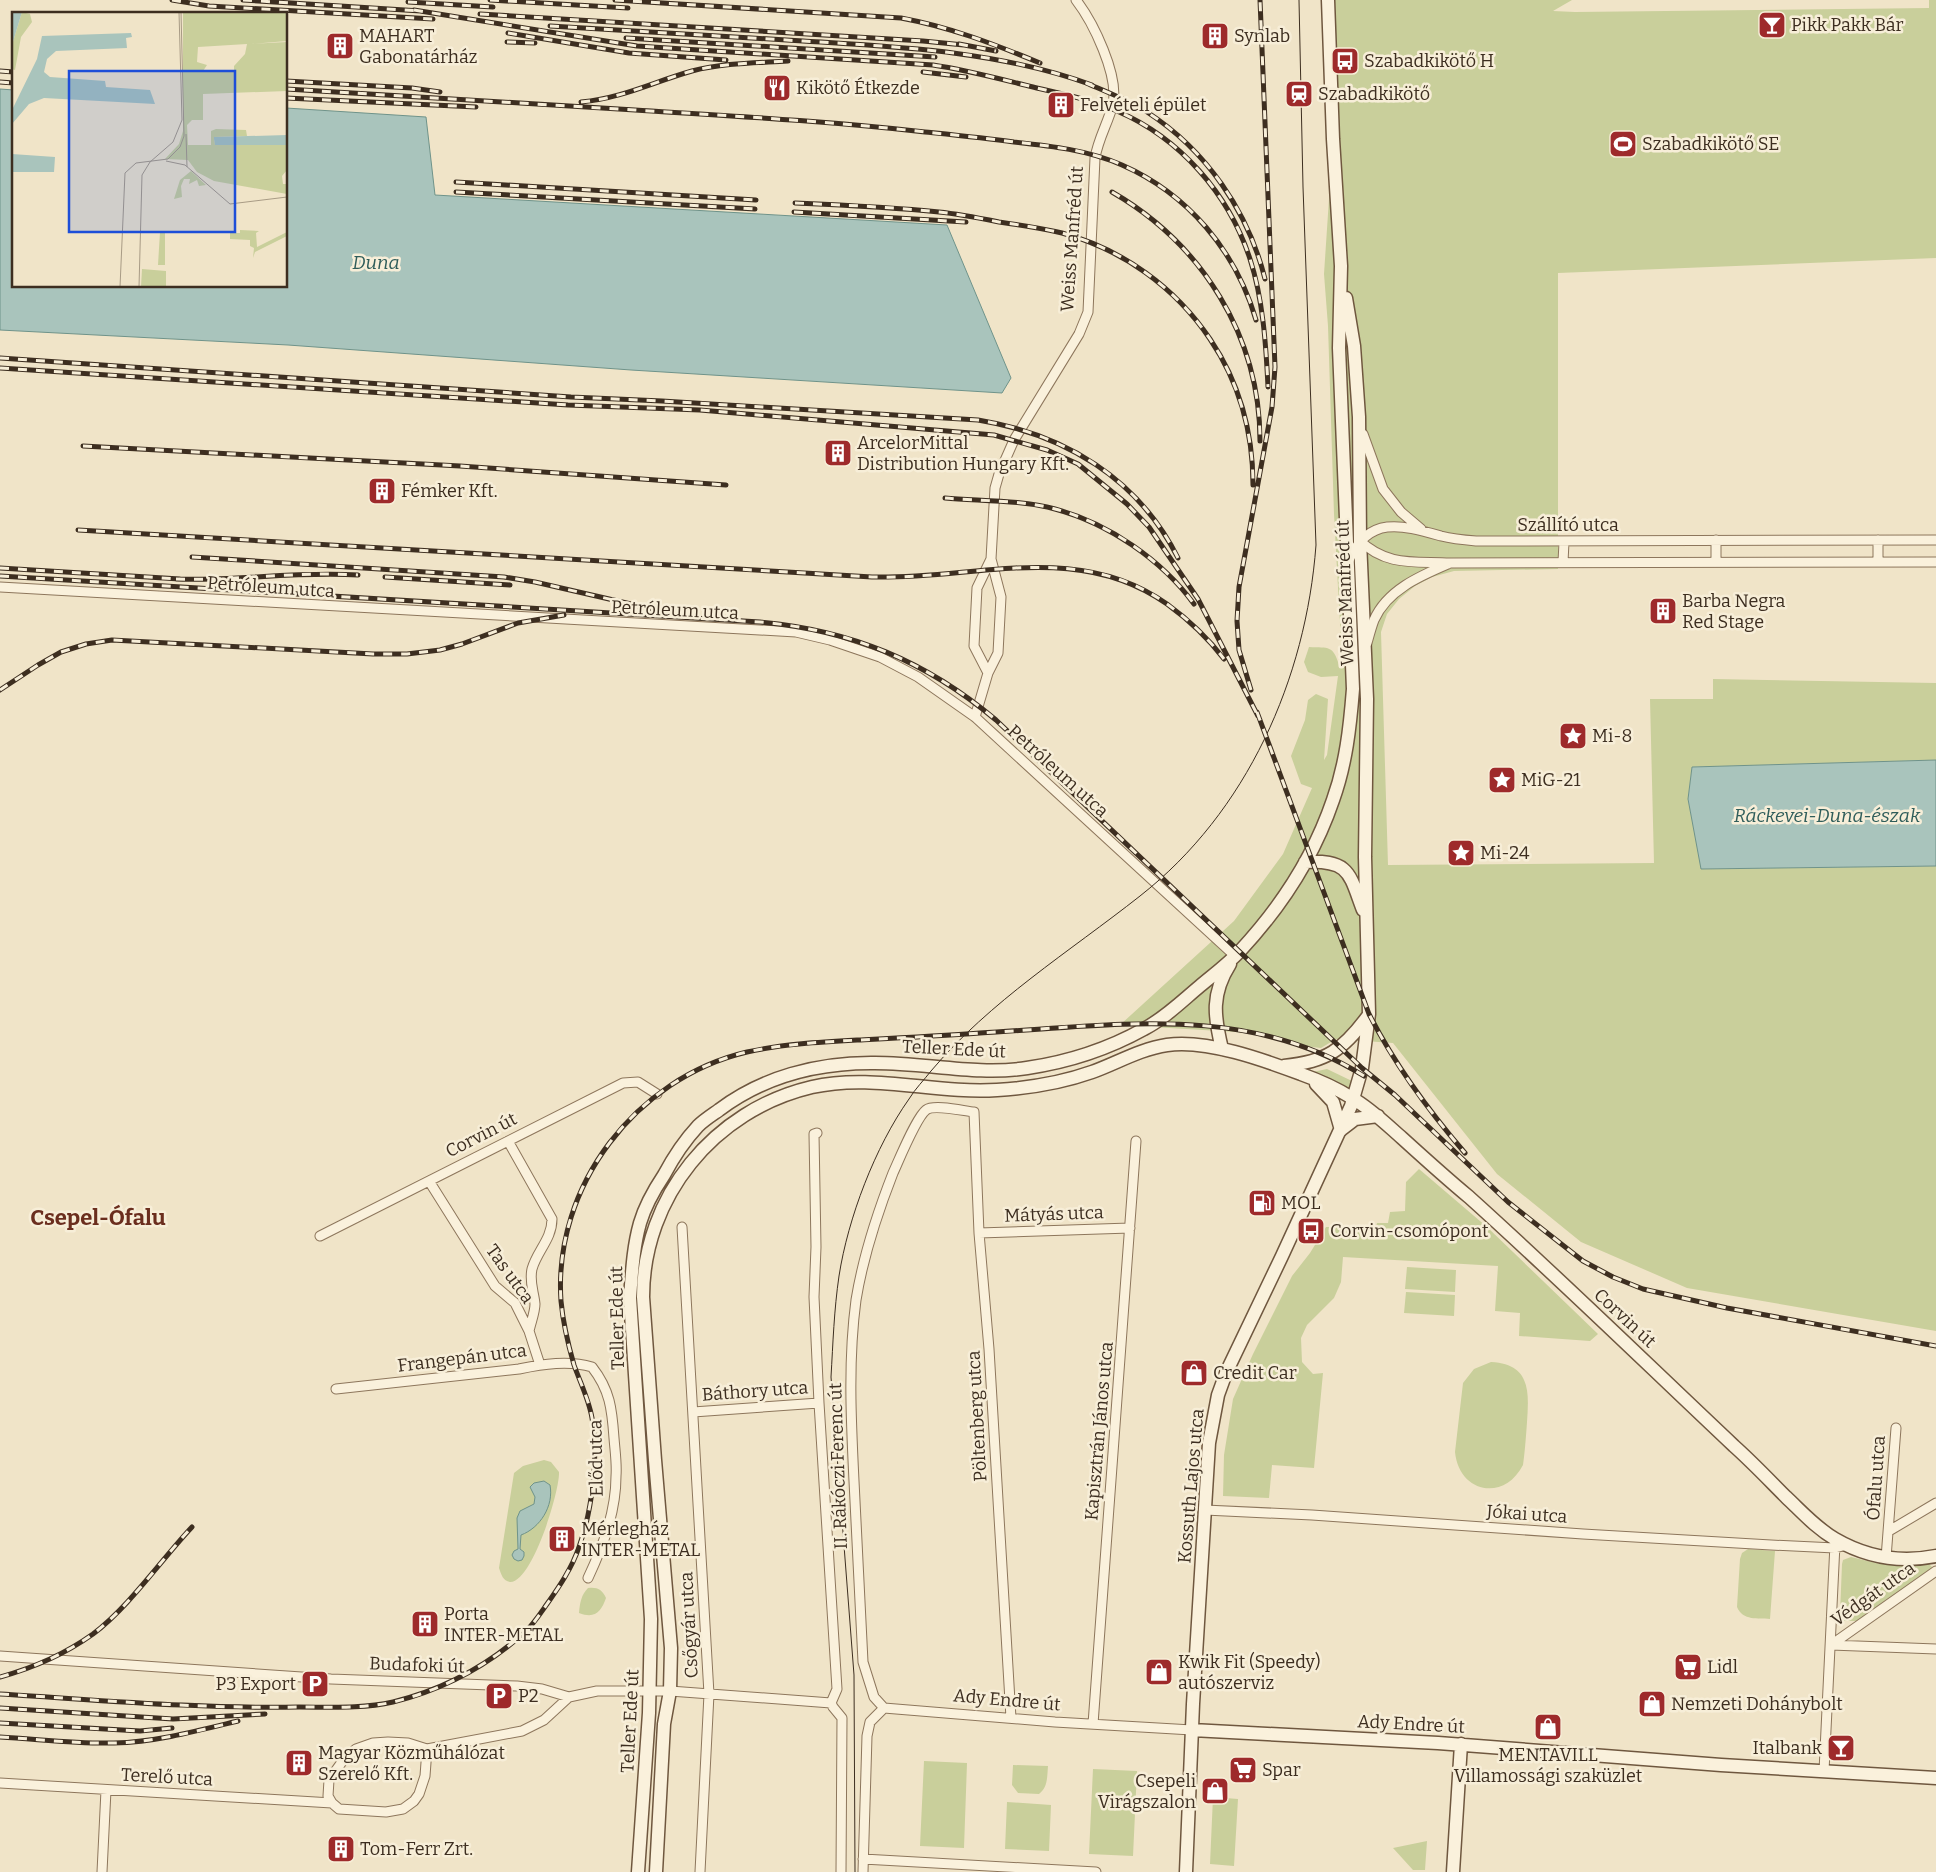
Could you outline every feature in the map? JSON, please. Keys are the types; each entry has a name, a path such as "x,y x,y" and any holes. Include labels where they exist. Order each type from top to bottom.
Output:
{"main road":[{"name":"Weiss Manfréd út","path":"1235,956 1290,888 1305,862 1333,800 1350,734 1353,689 1339,348 1341,266 1333,139 1328,0"},
{"name":"Weiss Manfréd út","path":"1341,266 1354,346 1359,418 1360,541 1365,648 1366,920 1369,1014 1360,1073"},
{"name":"Weiss Manfréd út","path":"1305,862 1332,862 1340,866 1353,885 1366,920"},
{"path":"1235,956 1222,978 1216,993 1217,1026 1222,1049 1304,1075 1354,1099 1378,1116"},
{"name":"Teller Ede út","path":"638,1872 649,1691 651,1619 630,1298 632,1260 640,1223 653,1193 670,1165 699,1126 733,1100 786,1075 821,1066 874,1062 980,1070 1024,1069 1067,1061 1108,1046 1156,1023 1235,956"},
{"path":"1279,1066 1315,1061 1341,1048 1358,1030 1369,1014"},
{"name":"Teller Ede út","path":"656,1872 664,1724 670,1691 671,1648 654,1460 643,1287 646,1253 653,1230 665,1200 688,1165 735,1121 764,1104 795,1091 830,1083 873,1083 963,1090 994,1090 1039,1086 1070,1079 1109,1065 1134,1053 1166,1045 1198,1045 1222,1049"},
{"path":"1360,1073 1366,1097 1378,1116"},
{"name":"Kossuth Lajos utca","path":"1186,1872 1192,1730 1209,1443 1218,1395 1234,1354 1341,1130 1354,1099 1360,1073"},
{"path":"1304,1075 1322,1089 1333,1102 1341,1130 1355,1119 1378,1116"},
{"name":"Corvin út","path":"1378,1116 1512,1235 1751,1461 1815,1526 1839,1544"},
{"name":"Védgát utca","path":"1839,1544 1886,1558 1918,1560 1936,1556"},
{"name":"Ady Endre út","path":"1192,1730 1461,1744 1675,1762 1936,1778"},
{"path":"1454,1872 1461,1744"}],"street":[{"name":"Weiss Manfréd út","path":"975,717 988,674 998,652 1001,597 991,559 995,488 998,474 1014,440 1079,334 1088,312 1095,158 1098,143 1112,109 1114,91 1100,42 1090,21 1076,0"},
{"name":"Szállító utca","path":"1359,418 1366,447 1382,489 1401,512 1421,529"},
{"path":"1345,514 1360,541 1375,553 1392,560 1450,563 1936,562"},
{"name":"Szállító utca","path":"1360,541 1375,529 1397,525 1476,542 1936,540"},
{"path":"1716,540 1716,562"},
{"path":"1878,540 1878,562"},
{"path":"1348,562 1360,541"},
{"path":"1564,542 1564,562"},
{"name":"Weiss Manfréd út","path":"988,674 974,646 977,588 991,559"},
{"path":"1365,648 1374,621 1387,600 1418,576 1450,563"},
{"name":"Petróleum utca","path":"0,587 796,632 830,640 880,657 918,677 975,717 1235,956"},
{"name":"Corvin út","path":"320,1236 623,1083 638,1082 657,1094"},
{"name":"II. Rákóczi Ferenc út","path":"884,1708 874,1697 863,1662 850,1402 850,1370 856,1299 863,1267 882,1202 898,1163 926,1110 932,1107 974,1112"},
{"name":"Pöltenberg utca","path":"974,1112 979,1233 989,1350 1011,1718"},
{"name":"II. Rákóczi Ferenc út","path":"817,1133 814,1134 816,1247 814,1297 837,1689 831,1703"},
{"path":"508,1141 552,1219 552,1228 548,1238 538,1252 532,1269 530,1284 535,1305 529,1331"},
{"name":"Kapisztrán János utca","path":"1093,1724 1136,1141"},
{"name":"Tas utca","path":"429,1181 496,1286 515,1303 529,1331 540,1364"},
{"name":"Csőgyár utca","path":"682,1227 709,1694 700,1872"},
{"name":"Mátyás utca","path":"979,1233 1130,1228"},
{"name":"Frangepán utca","path":"336,1388 519,1369 540,1364 574,1363 592,1366"},
{"name":"Előd utca","path":"588,1578 608,1526 614,1500 616,1476 609,1395 603,1380 592,1366"},
{"name":"Báthory utca","path":"692,1412 819,1403"},
{"name":"Ófalu utca","path":"1886,1558 1896,1428"},
{"path":"1888,1531 1936,1504"},
{"name":"Jókai utca","path":"1205,1510 1312,1515 1583,1534 1839,1544"},
{"name":"Védgát utca","path":"1824,1771 1839,1544"},
{"name":"Védgát utca","path":"1831,1645 1936,1571"},
{"path":"1831,1645 1936,1648"},
{"name":"Budafoki út","path":"0,1656 331,1679 517,1686 542,1689 569,1697 597,1691 670,1691 831,1703"},
{"path":"428,1749 425,1776 419,1794 414,1801 403,1809 386,1812 338,1809 332,1803 327,1791 329,1780 344,1759 356,1749 388,1742 408,1743 428,1749 522,1731 544,1720 569,1697"},
{"path":"831,1703 842,1718 841,1872"},
{"path":"862,1872 867,1736 870,1722 884,1708"},
{"name":"Ady Endre út","path":"884,1708 1192,1730"},
{"name":"Terelő utca","path":"0,1783 332,1803"},
{"path":"102,1872 106,1790"},
{"path":"863,1859 1096,1872"}],"green space":[{"path":"1328,0 1572,0 1553,11 1575,12 1929,8 1929,0 1936,0 1936,258 1558,273 1558,569 1454,571 1432,577 1415,586 1399,599 1387,614 1381,632 1388,865 1654,863 1650,699 1713,699 1713,679 1936,683 1936,760 1692,767 1688,799 1702,869 1936,866 1936,1331 1687,1288 1581,1242 1497,1174 1393,1043 1336,1039 1321,1048 1304,1046 1269,1034 1120,1025 1234,921 1283,854 1312,788 1301,784 1291,756 1305,720 1308,700 1316,694 1328,699 1324,760 1327,755 1338,676 1321,677 1308,672 1304,662 1309,647 1321,647 1329,649 1335,654 1339,665 1341,642 1334,514 1328,326 1324,274 1333,139"},
{"path":"1327,1069 1352,1081 1349,1093 1308,1073"},
{"path":"1419,1169 1487,1227 1598,1334 1590,1341 1519,1336 1520,1313 1495,1311 1498,1266 1343,1257 1341,1282 1334,1298 1307,1325 1301,1338 1302,1362 1313,1374 1323,1373 1314,1468 1272,1465 1269,1498 1223,1496 1224,1455 1233,1399 1292,1276 1310,1253 1326,1227 1376,1227 1377,1223 1388,1223 1390,1212 1405,1211 1406,1182"},
{"path":"1407,1267 1456,1270 1455,1292 1405,1289"},
{"path":"1406,1292 1455,1295 1454,1316 1404,1313"},
{"path":"1491,1362 1514,1368 1525,1382 1528,1400 1526,1433 1523,1465 1515,1477 1505,1484 1494,1488 1483,1488 1473,1484 1465,1477 1458,1466 1455,1452 1463,1383 1474,1369"},
{"path":"544,1460 551,1462 559,1472 550,1515 543,1535 527,1568 518,1578 510,1582 503,1577 499,1568 514,1473 523,1466"},
{"path":"1748,1549 1775,1551 1770,1619 1747,1617 1737,1607 1740,1559 1742,1553"},
{"path":"1851,1557 1880,1564 1929,1564 1933,1568 1857,1621 1844,1621 1840,1614 1842,1564 1843,1560"},
{"path":"588,1588 599,1589 606,1598 602,1607 593,1615 579,1613 581,1599"},
{"path":"924,1761 967,1763 964,1848 920,1846"},
{"path":"1013,1765 1048,1766 1044,1788 1039,1794 1018,1793 1012,1785"},
{"path":"1093,1769 1137,1771 1133,1856 1089,1854"},
{"path":"1213,1797 1238,1799 1234,1866 1210,1864"},
{"path":"1007,1802 1051,1805 1049,1851 1005,1849"},
{"path":"1427,1841 1425,1870 1413,1870 1393,1848"}],"water":[{"name":"Duna","path":"0,89 12,90 12,288 288,288 288,108 426,117 435,195 947,225 1011,378 1002,393 631,370 288,345 0,330"},
{"name":"Ráckevei-Duna-észak","path":"1936,760 1936,866 1701,869 1688,799 1692,767"},
{"path":"544,1481 550,1485 551,1493 548,1508 540,1522 521,1535 520,1549 524,1552 524,1556 522,1560 518,1561 512,1555 518,1549 517,1518 520,1511 534,1504 535,1497 530,1487 534,1483"}],"tram line":[{"path":"855,1872 854,1675 831,1377 836,1301 843,1254 856,1207 874,1161 911,1095 954,1046 1004,1000 1140,896 1178,862 1211,825 1240,783 1264,739 1284,693 1299,645 1310,595 1316,545 1303,187 1299,0"}],"railway":[{"path":"172,0 209,6 433,19"},
{"path":"243,0 421,11"},
{"path":"490,0 628,8"},
{"path":"615,0 901,18 937,26 972,37 1040,63"},
{"path":"1251,690 1239,650 1237,621 1239,587 1272,407 1275,367 1260,0"},
{"path":"408,2 493,7"},
{"path":"414,10 637,46 933,65 1076,97 1117,111 1140,122 1181,153 1199,171 1229,212 1241,235 1250,259 1258,290 1265,339 1268,387"},
{"path":"480,14 964,45"},
{"path":"550,26 949,52 1021,65 1092,85"},
{"path":"508,33 629,53 726,60"},
{"path":"626,38 935,57"},
{"path":"507,42 535,43"},
{"path":"959,44 996,51"},
{"path":"581,102 611,97 704,68 788,61"},
{"path":"0,71 12,72"},
{"path":"923,72 966,77"},
{"path":"288,81 412,88 440,92"},
{"path":"0,82 12,83"},
{"path":"1086,83 1147,112 1168,127 1206,164 1236,206 1248,230 1265,279"},
{"path":"288,89 816,122 980,138 1083,152 1122,165 1146,177 1188,209 1222,248 1236,271 1256,320"},
{"path":"288,98 476,107"},
{"path":"456,182 756,200"},
{"path":"456,192 755,209"},
{"path":"1112,192 1144,213 1173,238 1198,266 1220,297 1237,330 1250,365 1257,402 1260,441"},
{"path":"795,203 885,207 962,215 1062,233 1106,249 1126,260 1145,272 1181,303 1196,320 1220,355 1236,390 1247,427 1253,485"},
{"path":"794,212 966,222"},
{"path":"0,358 571,397 978,420 1040,436 1069,449 1095,464 1120,483 1142,505 1161,530 1178,558"},
{"path":"0,368 568,405 700,410 994,435 1047,450 1078,464 1127,504 1149,527 1198,599 1258,716"},
{"path":"83,446 460,466 726,485"},
{"path":"945,498 1015,502 1042,506 1075,515 1114,534 1150,558 1181,588 1194,604"},
{"path":"78,530 872,577 1024,568 1061,568 1097,573 1133,585 1167,604 1183,616 1224,659"},
{"path":"192,557 504,577 535,582 657,610"},
{"path":"0,568 180,579"},
{"path":"176,579 222,579 312,574 358,575"},
{"path":"0,576 760,622 825,632 886,652 915,665 942,681 996,720 1362,1068 1395,1095 1508,1202 1583,1261 1613,1277 1643,1289 1727,1308 1936,1346"},
{"path":"385,577 510,585"},
{"path":"0,690 61,652 86,644 112,640 373,654 407,654 440,650 462,644 518,623 564,615"},
{"path":"1257,712 1369,1014 1413,1086 1465,1153"},
{"path":"0,1694 225,1707 370,1706 411,1697 463,1676 479,1667 524,1633 552,1598 573,1562 584,1533 593,1483 595,1449 591,1411 574,1365 564,1325 561,1301 562,1258 571,1217 587,1179 609,1143 637,1112 670,1086 707,1065 747,1052 803,1044 1079,1026 1177,1024 1225,1028 1273,1037 1319,1053 1364,1076"},
{"path":"0,1677 48,1660 93,1634 132,1597 192,1527"},
{"path":"0,1708 173,1719 265,1714"},
{"path":"0,1737 86,1743 145,1741 238,1721"},
{"path":"0,1723 140,1731 172,1728"}],"place":[{"name":"Pikk Pakk Bár","path":"1772,25"},
{"name":"Synlab","path":"1215,36"},
{"name":"MAHART Gabonatárház","path":"340,46"},
{"name":"Szabadkikötő H","path":"1345,61"},
{"name":"Kikötő Étkezde","path":"777,88"},
{"name":"Szabadkikötő","path":"1299,94"},
{"name":"Felvételi épület","path":"1061,105"},
{"name":"Szabadkikötő SE","path":"1623,144"},
{"name":"ArcelorMittal Distribution Hungary Kft.","path":"838,453"},
{"name":"Fémker Kft.","path":"382,491"},
{"name":"Barba Negra Red Stage","path":"1663,611"},
{"name":"Mi-8","path":"1573,736"},
{"name":"MiG-21","path":"1502,780"},
{"name":"Mi-24","path":"1461,853"},
{"name":"MOL","path":"1262,1203"},
{"name":"Corvin-csomópont","path":"1311,1231"},
{"name":"Credit Car","path":"1194,1373"},
{"name":"Mérlegház INTER-METAL","path":"562,1539"},
{"name":"Porta INTER-METAL","path":"425,1624"},
{"name":"Lidl","path":"1688,1667"},
{"name":"Kwik Fit (Speedy) autószerviz","path":"1159,1672"},
{"name":"P3 Export","path":"315,1684"},
{"name":"P2","path":"499,1696"},
{"name":"Nemzeti Dohánybolt","path":"1652,1704"},
{"name":"MENTAVILL Villamossági szaküzlet","path":"1548,1727"},
{"name":"Italbank","path":"1841,1748"},
{"name":"Magyar Közműhálózat Szerelő Kft.","path":"299,1763"},
{"name":"Spar","path":"1243,1770"},
{"name":"Csepeli Virágszalon","path":"1215,1791"},
{"name":"Tom-Ferr Zrt.","path":"341,1849"}],"district":[{"name":"Csepel-Ófalu","path":"98,1217"}]}
